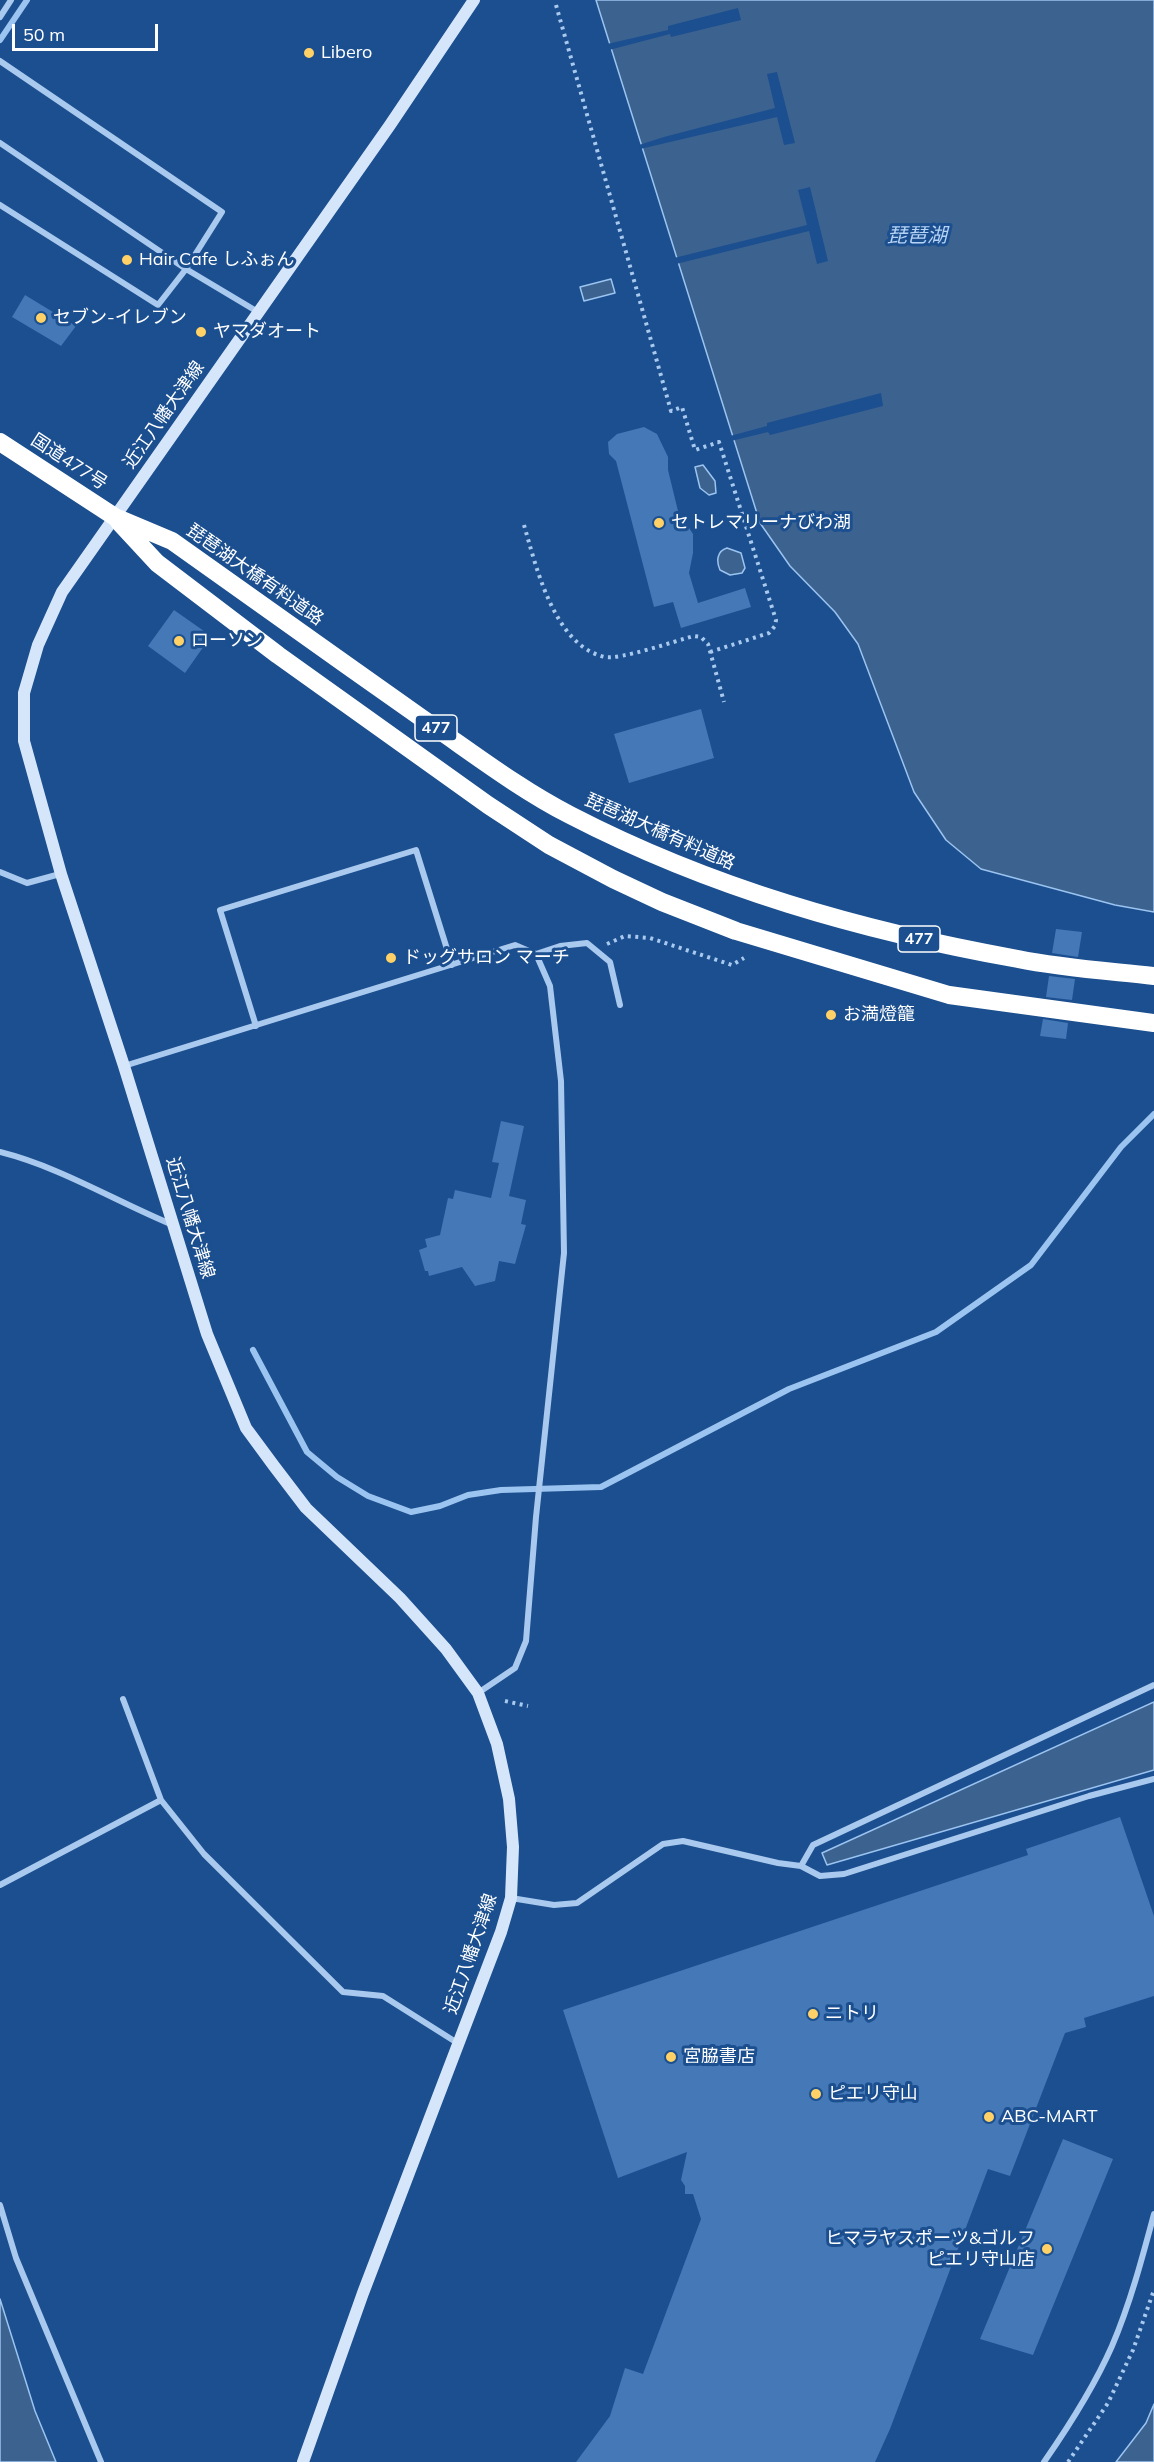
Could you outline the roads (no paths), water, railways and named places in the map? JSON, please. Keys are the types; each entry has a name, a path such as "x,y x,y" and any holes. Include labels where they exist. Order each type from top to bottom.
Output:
{"highway":[{"name":"国道477号","path":"0,442 114,518"},
{"name":"琵琶湖大橋有料道路","path":"114,518 172,541 489,765 567,814 646,852 778,903 865,927 1020,960 1154,976"},
{"name":"477","path":"114,518 157,563 278,655 488,805 549,845 613,879 662,902 736,931 949,995 1154,1023"}],"main road":[{"name":"近江八幡大津線","path":"303,2462 363,2293 501,1932 511,1898 513,1847 509,1799 496,1744 478,1693 446,1650 400,1598 306,1508 246,1428 207,1334 124,1066 61,874 24,741 24,693 38,645 62,592 390,125 474,0"}],"street":[{"path":"0,17 11,0"},
{"path":"0,61 222,212 186,269 158,305 0,205"},
{"path":"0,143 186,269 258,312"},
{"path":"256,1026 220,910 416,850 452,965"},
{"path":"0,872 27,883 61,874"},
{"path":"124,1066 515,945 536,954 560,946 587,943 610,962 620,1005"},
{"path":"478,1693 515,1668 526,1641 540,1469 564,1253 561,1081 550,986 536,954"},
{"path":"0,1152 30,1159 134,1209 173,1225"},
{"path":"801,1866 813,1845 1154,1685"},
{"path":"123,1699 161,1800 204,1854 343,1992 383,1996 459,2044"},
{"path":"511,1898 554,1905 578,1903 663,1844 684,1841 778,1863 801,1866 820,1876 844,1874 1089,1796 1154,1779"},
{"path":"0,1885 161,1800"},
{"path":"0,2205 16,2258 101,2462"},
{"path":"1044,2462 1088,2393 1112,2347 1136,2280 1154,2214"}],"water":[{"name":"琵琶湖","path":"596,0 1154,0 1154,912 1115,905 981,869 946,840 914,792 858,644 835,612 790,566 760,523"},
{"path":"611,279 615,293 584,301 580,287"},
{"path":"703,465 715,481 716,493 709,495 700,488 695,467"},
{"path":"727,548 741,553 745,568 742,573 730,575 720,570 718,557 721,551"},
{"path":"1154,1702 1154,1770 827,1865 822,1853"},
{"path":"0,2299 35,2411 56,2462 0,2462"},
{"path":"1154,2404 1154,2462 1116,2462 1146,2423"}],"waterway":[{"path":"0,40 27,0"},
{"path":"253,1350 307,1452 337,1477 368,1496 411,1512 440,1506 468,1495 501,1490 601,1487 789,1389 936,1332 1031,1265 1121,1147 1154,1114"}],"place":[{"name":"Libero","path":"309,53"},
{"name":"Hair Cafe しふぉん","path":"127,260"},
{"name":"セブン-イレブン","path":"41,318"},
{"name":"ヤマダオート","path":"201,332"},
{"name":"セトレマリーナびわ湖","path":"659,523"},
{"name":"ローソン","path":"179,641"},
{"name":"ドッグサロン マーチ","path":"391,958"},
{"name":"お満燈籠","path":"831,1015"},
{"name":"ニトリ","path":"813,2014"},
{"name":"宮脇書店","path":"671,2057"},
{"name":"ピエリ守山","path":"816,2094"},
{"name":"ABC-MART","path":"989,2117"},
{"name":"ヒマラヤスポーツ&ゴルフ ピエリ守山店","path":"1047,2249"}]}
